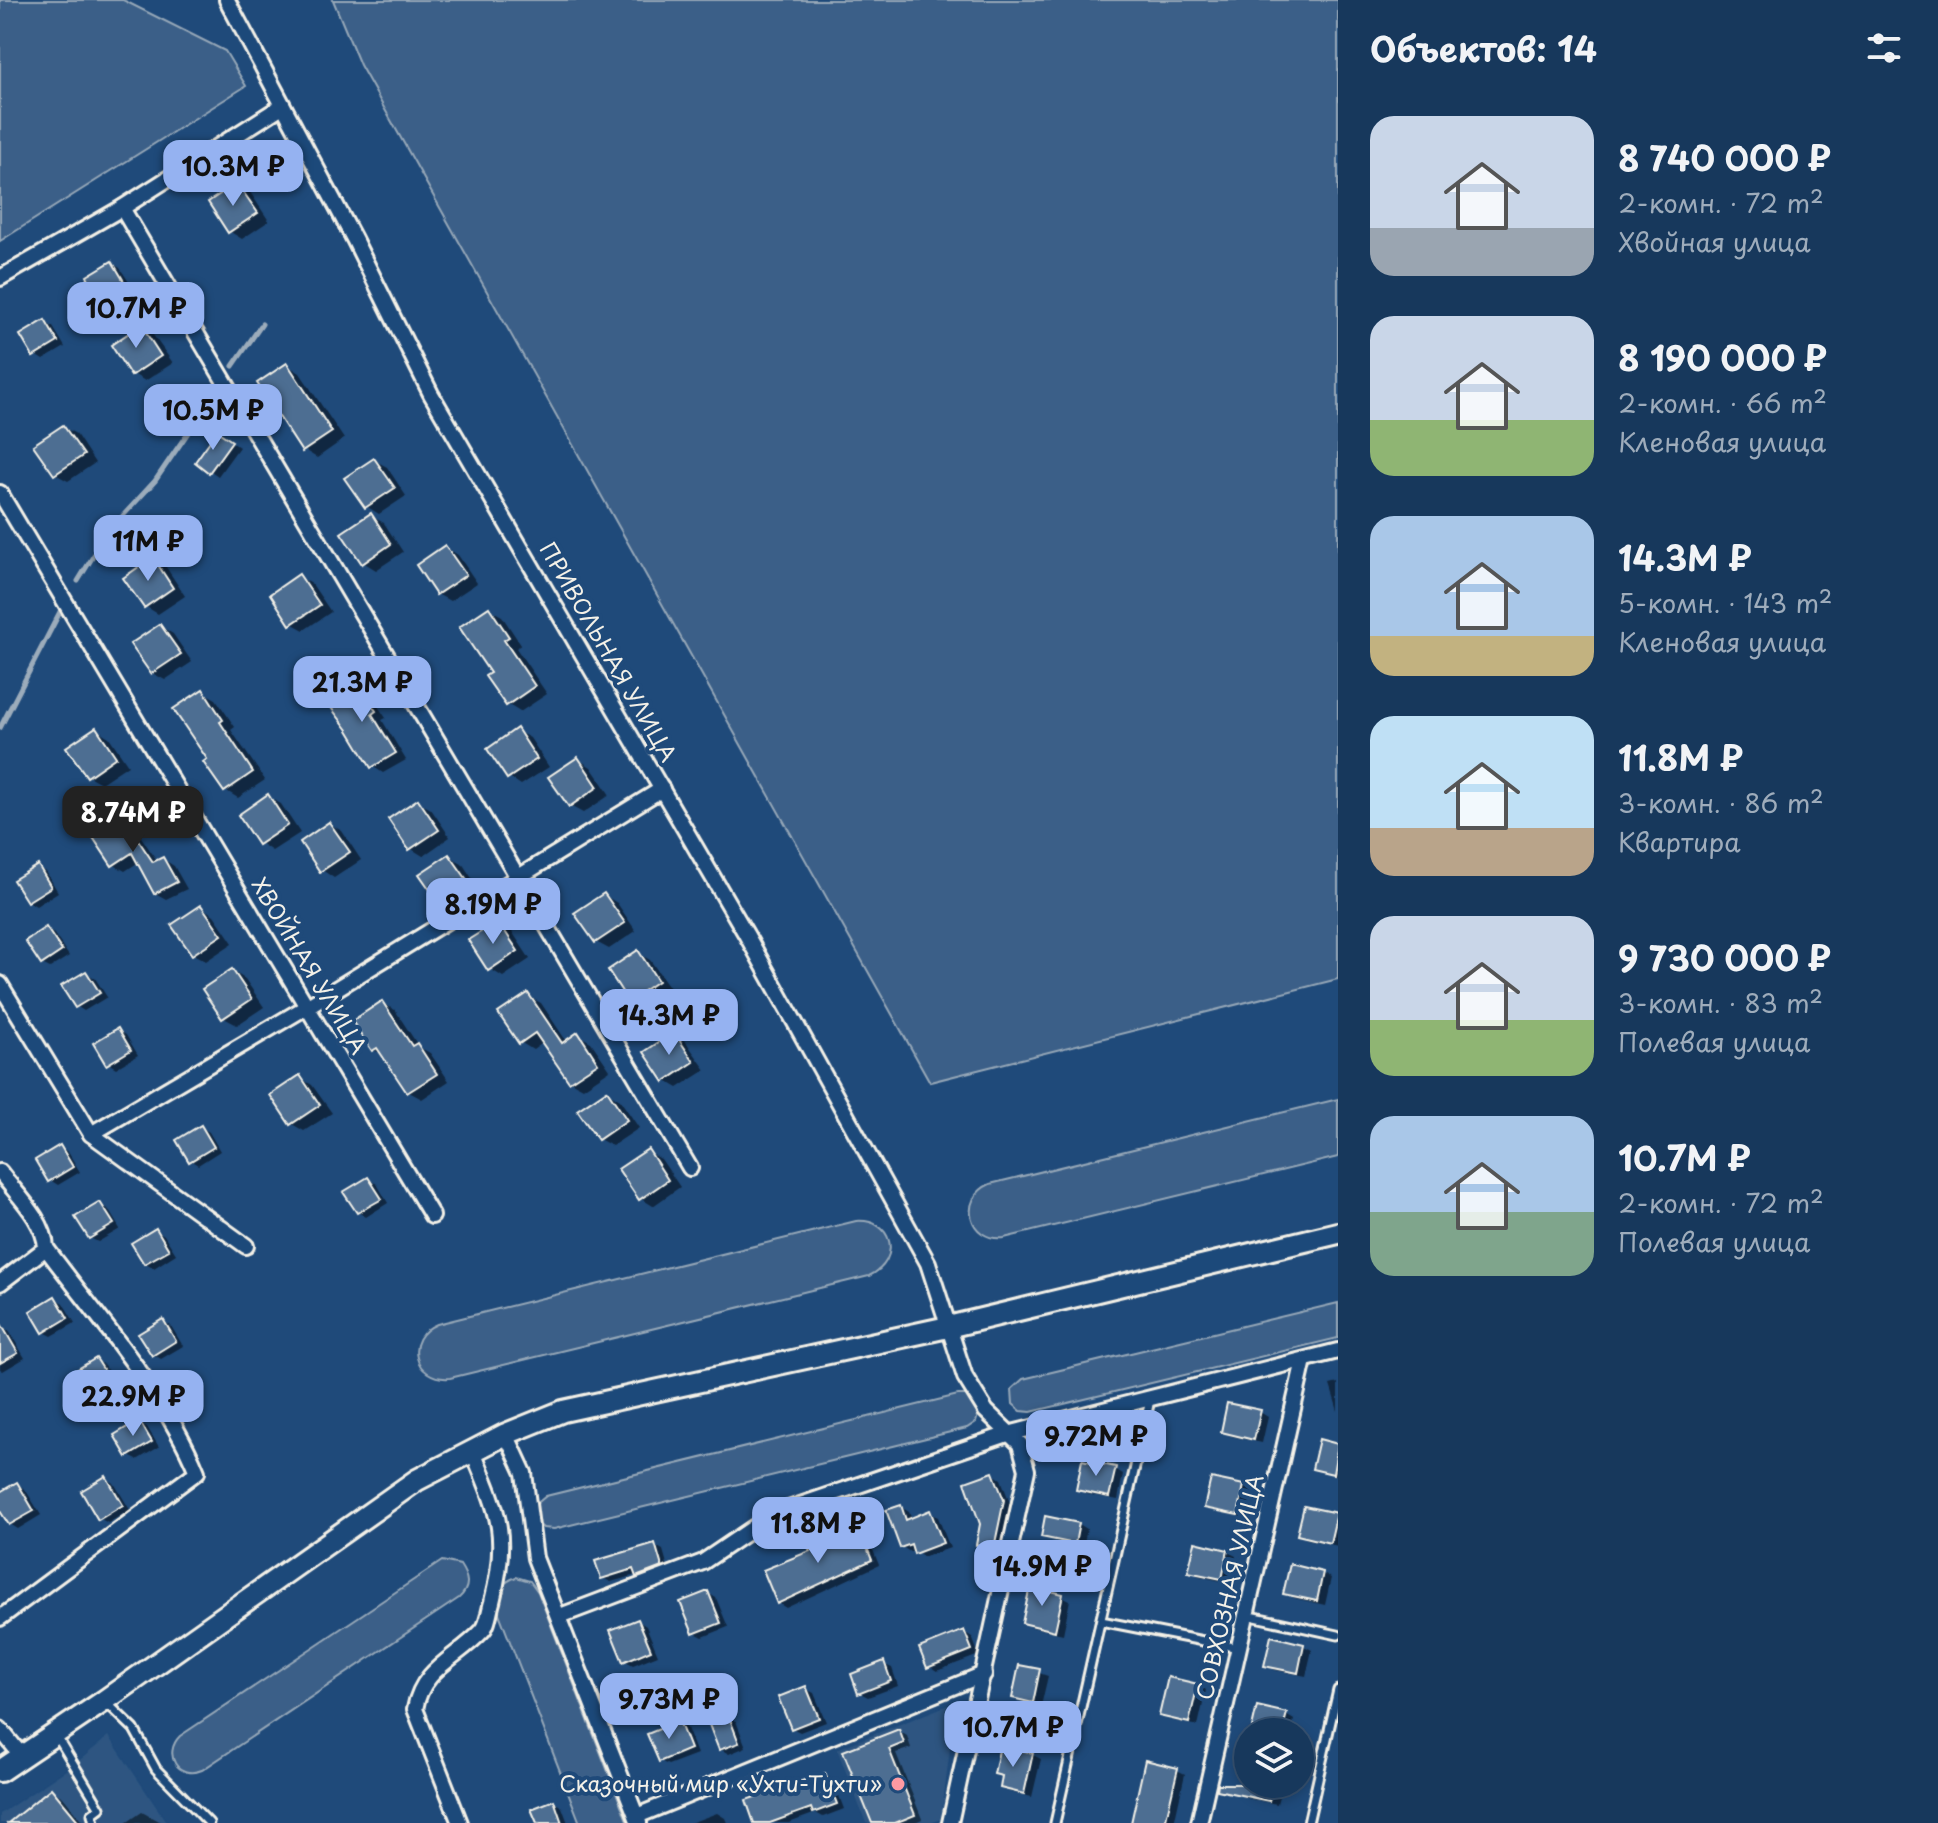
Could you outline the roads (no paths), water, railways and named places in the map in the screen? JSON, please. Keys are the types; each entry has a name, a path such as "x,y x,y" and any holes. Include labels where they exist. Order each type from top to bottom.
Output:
{"street":[{"name":"ПРИВОЛЬНАЯ УЛИЦА","path":"227,0 354,239 431,394 746,934 928,1263 965,1377 986,1411 1020,1444 1027,1470 950,1823"},
{"path":"0,278 122,208 282,106"},
{"path":"122,208 690,1168"},
{"name":"ХВОЙНАЯ УЛИЦА","path":"0,493 432,1216"},
{"path":"91,1134 308,1006 662,789"},
{"path":"0,984 91,1134 246,1246"},
{"path":"0,1172 39,1224 46,1237 46,1248 160,1402 182,1436 197,1472 0,1618"},
{"path":"0,1771 417,1480 506,1434 563,1411 948,1327 1338,1233"},
{"path":"0,1283 46,1248"},
{"path":"560,1616 703,1562 774,1514 1008,1434 1338,1351"},
{"name":"СОВХОЗНАЯ УЛИЦА","path":"1199,1823 1304,1360"},
{"path":"506,1434 524,1473 535,1558 638,1819 984,1674"},
{"path":"460,1823 415,1709 418,1693 426,1679 485,1629 496,1586 501,1527 497,1509 473,1452"},
{"path":"0,1729 21,1755"}],"lane":[{"path":"1055,1823 1151,1398"},
{"path":"1246,1615 1338,1635"},
{"path":"1101,1621 1239,1648"},
{"path":"1308,1823 1338,1690"},
{"path":"104,1701 134,1729 156,1769 209,1823"},
{"path":"54,1733 100,1808 92,1814 94,1823"}],"waterway":[{"path":"233,366 262,324"},
{"path":"78,581 108,532 155,481 217,390"},
{"path":"0,728 63,606"}],"place":[{"name":"Сказочный мир «Ухти-Тухти»","path":"898,1784"}]}
